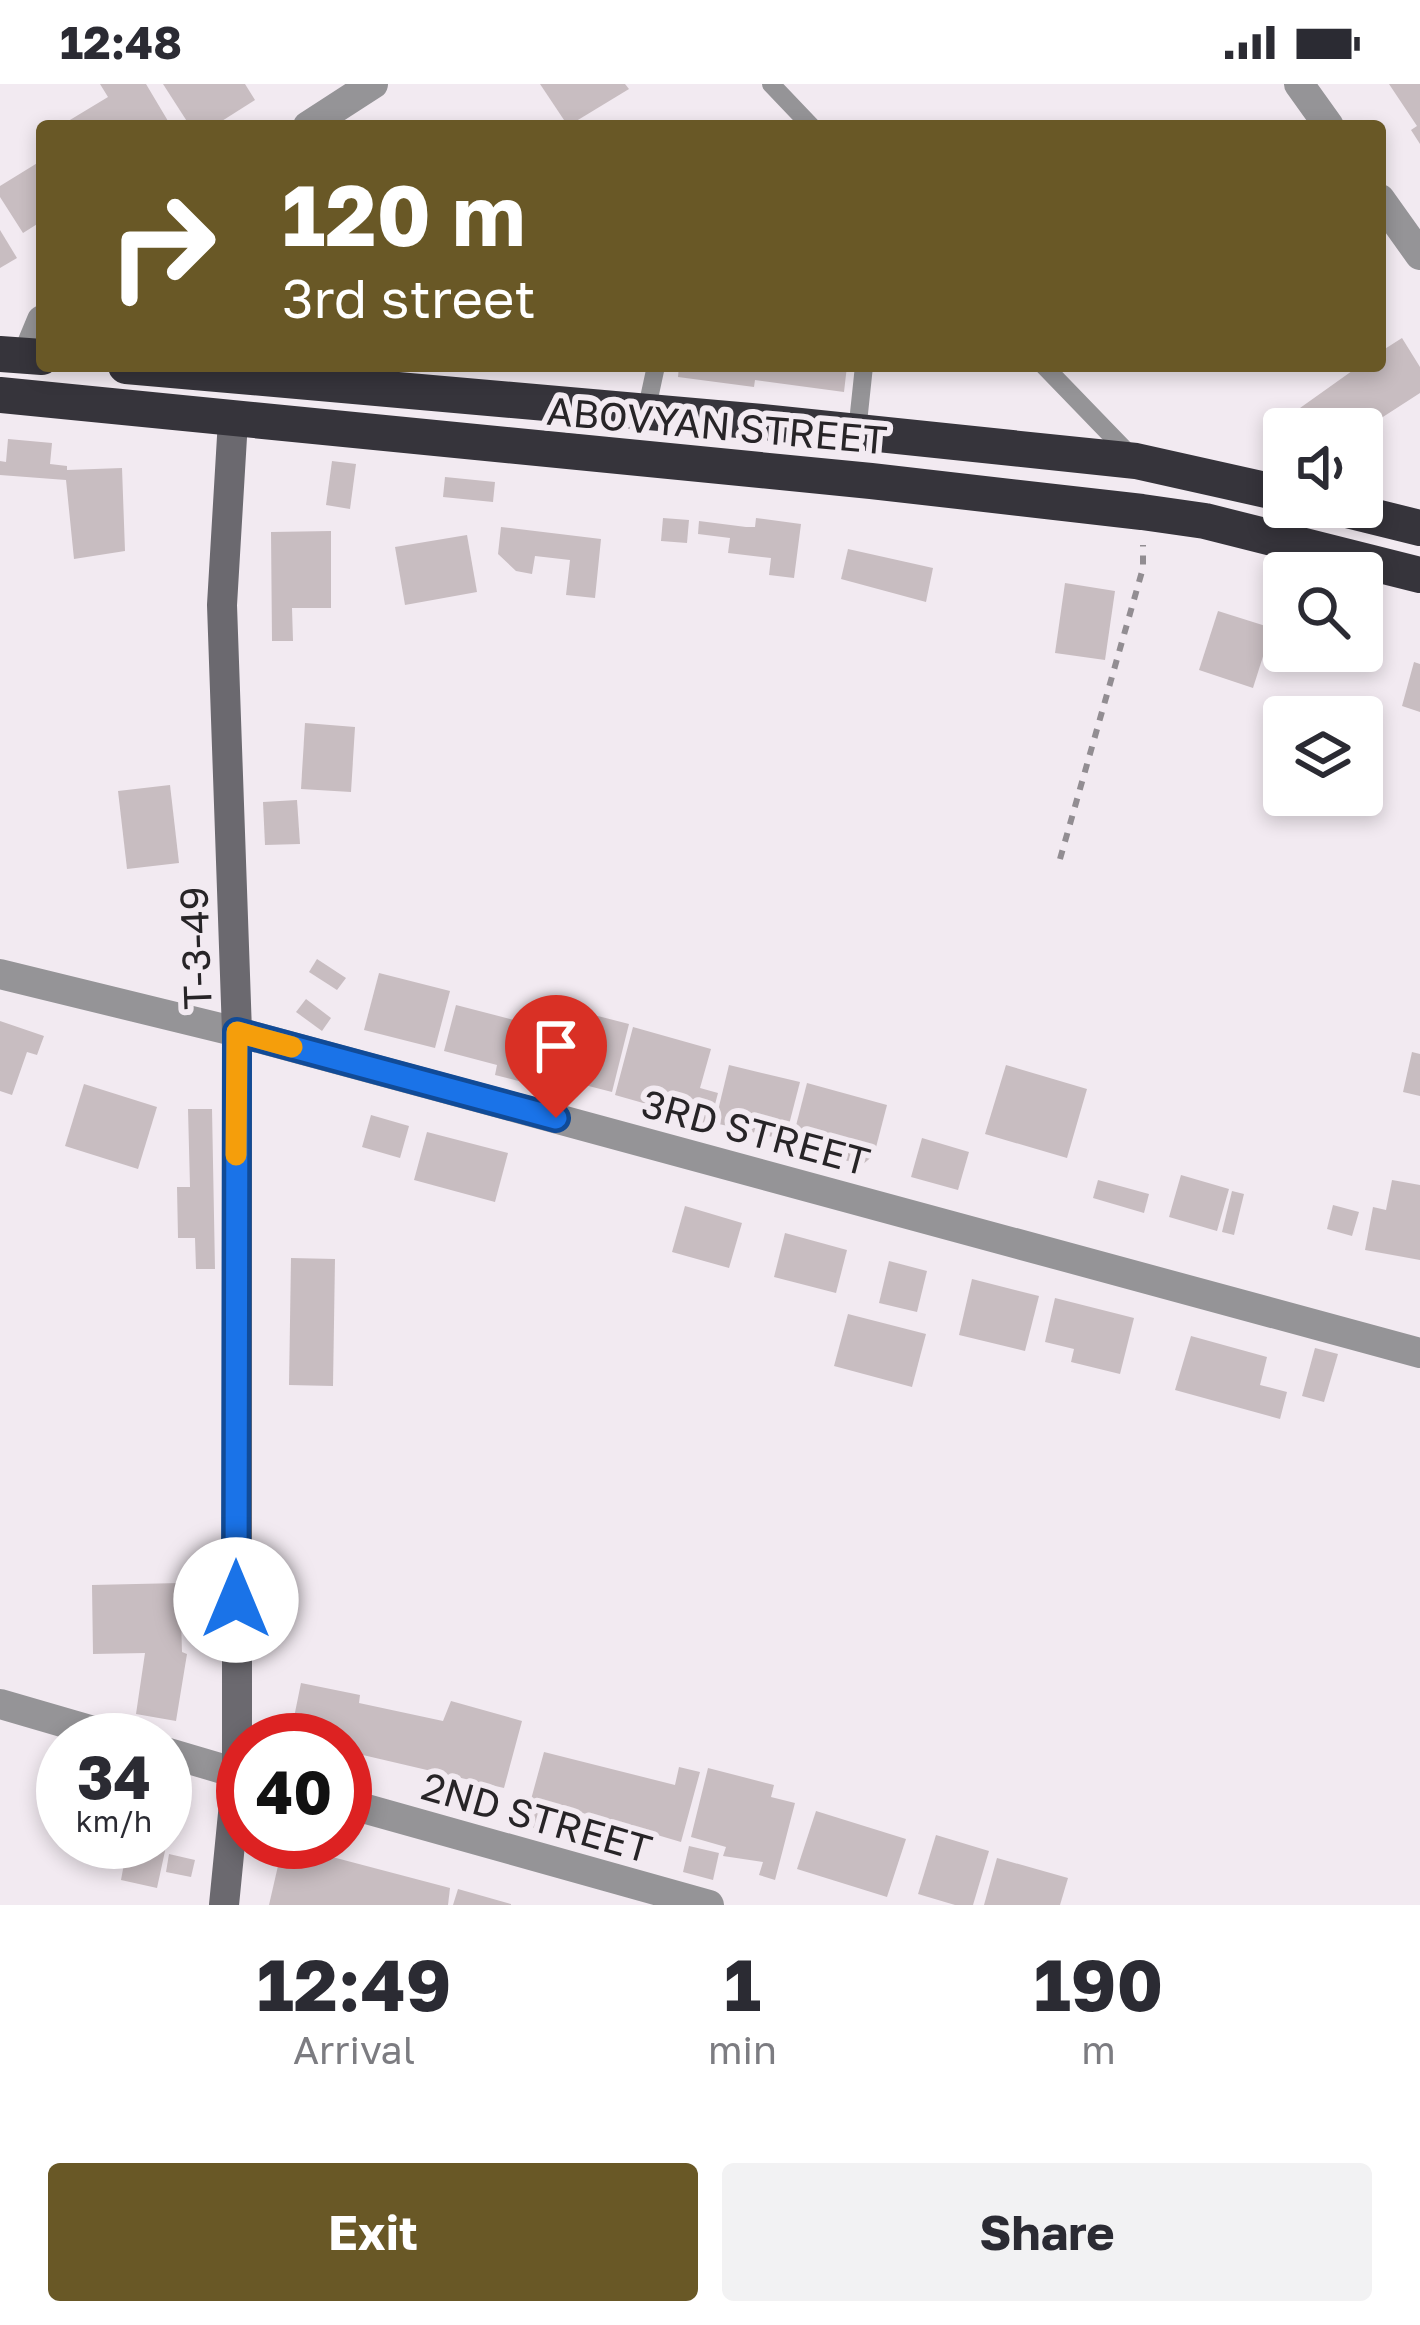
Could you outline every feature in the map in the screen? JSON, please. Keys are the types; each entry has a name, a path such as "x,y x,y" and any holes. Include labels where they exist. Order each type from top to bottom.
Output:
{"highway":[{"name":"ABOVYAN STREET","path":"194,372 762,422 1136,461 1263,489"},
{"name":"ABOVYAN STREET","path":"0,395 1142,512 1205,521 1420,575"},
{"path":"758,471 762,422"},
{"path":"1383,519 1420,528"}],"street":[{"path":"317,120 373,84"},
{"path":"1299,84 1324,120"},
{"path":"1386,207 1420,255"},
{"name":"T-3-49","path":"233,420 222,605 237,1032 240,1713"},
{"name":"3RD STREET","path":"0,974 237,1032 1420,1353"},
{"path":"0,1704 36,1714"},
{"name":"2ND STREET","path":"372,1811 709,1905"},
{"name":"T-3-49","path":"224,1905 228,1869"}],"lane":[{"path":"770,84 792,94 807,120"},
{"path":"646,412 655,372"},
{"path":"857,432 863,372"},
{"path":"1050,372 1136,461"}],"path":[{"path":"1060,859 1143,568 1142,512"}],"building":[{"path":"100,84 146,84 167,120 70,120 108,97"},
{"path":"163,84 245,84 255,100 223,120 186,120"},
{"path":"540,84 625,84 629,89 578,120 564,120"},
{"path":"1389,84 1420,84 1420,144 1411,130 1417,126"},
{"path":"36,164 36,225 23,233 0,197 0,186"},
{"path":"0,230 17,258 0,268"},
{"path":"1402,338 1420,367 1420,393 1383,417 1383,408 1300,408 1351,372 1386,372 1386,348"},
{"path":"678,372 846,372 844,392 755,380 754,387 678,377"},
{"path":"8,439 52,443 50,464 67,466 67,470 122,468 125,551 74,559 66,480 0,475"},
{"path":"332,461 356,464 350,509 326,505"},
{"path":"445,477 495,482 493,502 443,497"},
{"path":"663,518 689,520 687,543 661,541"},
{"path":"756,518 801,524 794,578 769,575 771,558 728,553 730,538 698,534 699,521 755,527"},
{"path":"501,527 601,539 595,598 566,595 570,560 535,556 532,574 516,571 498,554"},
{"path":"331,531 331,608 292,608 293,641 272,641 271,532"},
{"path":"467,535 477,592 405,605 395,547"},
{"path":"848,549 933,568 926,602 841,579"},
{"path":"1065,583 1115,591 1105,660 1055,653"},
{"path":"1218,611 1263,625 1263,656 1253,688 1199,670"},
{"path":"1414,662 1420,664 1420,712 1402,706"},
{"path":"305,723 355,727 351,792 301,789"},
{"path":"170,785 179,863 127,869 118,791"},
{"path":"297,800 300,844 265,845 263,802"},
{"path":"317,959 346,978 337,990 309,972"},
{"path":"379,973 450,991 435,1048 364,1030"},
{"path":"306,999 331,1018 322,1031 296,1012"},
{"path":"551,1004 629,1024 612,1092 569,1081 567,1091 530,1084 495,1075 497,1065 444,1051 456,1005 545,1028"},
{"path":"0,1021 44,1036 37,1055 27,1052 12,1095 0,1091"},
{"path":"633,1027 711,1049 700,1088 718,1093 708,1131 694,1127 696,1118 615,1095"},
{"path":"1412,1052 1420,1054 1420,1096 1403,1092"},
{"path":"729,1065 800,1082 785,1140 715,1123"},
{"path":"1006,1065 1087,1089 1067,1158 985,1134"},
{"path":"807,1083 887,1105 874,1155 862,1165 791,1145"},
{"path":"84,1084 157,1107 138,1169 65,1146"},
{"path":"188,1109 212,1109 215,1269 196,1269 195,1238 178,1238 177,1187 190,1187"},
{"path":"371,1115 409,1126 400,1158 362,1147"},
{"path":"427,1132 508,1153 495,1202 414,1180"},
{"path":"922,1138 969,1152 958,1190 911,1177"},
{"path":"1181,1175 1229,1189 1217,1231 1169,1217"},
{"path":"1098,1180 1149,1194 1144,1213 1093,1198"},
{"path":"1392,1180 1420,1185 1420,1260 1365,1250 1373,1207 1386,1210"},
{"path":"1232,1191 1244,1194 1234,1235 1222,1232"},
{"path":"1333,1205 1359,1212 1352,1236 1327,1229"},
{"path":"685,1206 742,1223 729,1268 672,1252"},
{"path":"785,1233 847,1250 836,1293 774,1277"},
{"path":"291,1258 335,1259 333,1386 289,1385"},
{"path":"889,1261 927,1271 917,1312 879,1303"},
{"path":"972,1279 1039,1296 1025,1351 959,1335"},
{"path":"1055,1298 1134,1318 1120,1374 1071,1362 1074,1349 1045,1342"},
{"path":"848,1314 926,1334 912,1387 834,1366"},
{"path":"1191,1336 1267,1357 1260,1385 1287,1392 1280,1419 1175,1390"},
{"path":"1315,1348 1338,1354 1324,1402 1302,1396"},
{"path":"180,1583 182,1652 187,1654 177,1713 136,1713 145,1653 93,1654 92,1585"},
{"path":"301,1683 360,1695 359,1703 443,1721 451,1701 522,1721 504,1788 372,1757 372,1713 295,1713"},
{"path":"544,1752 675,1785 679,1767 700,1772 681,1842 552,1804 545,1831 524,1825"},
{"path":"708,1768 774,1785 771,1797 795,1803 775,1880 759,1875 763,1862 723,1856 726,1847 691,1837"},
{"path":"816,1811 906,1839 887,1897 797,1869"},
{"path":"936,1835 989,1851 973,1905 918,1894"},
{"path":"689,1846 719,1853 713,1880 683,1872"},
{"path":"997,1858 1068,1878 1060,1905 984,1905"},
{"path":"195,1860 191,1877 166,1872 192,1869"},
{"path":"372,1867 450,1888 448,1905 269,1905 277,1869"},
{"path":"123,1869 161,1869 157,1888 121,1880"},
{"path":"458,1889 511,1904 511,1905 453,1905"}],"slow traffic":[{"path":"236,1155 237,1032 292,1047"}],"route":[{"path":"236,1600 237,1032 556,1118"}]}
